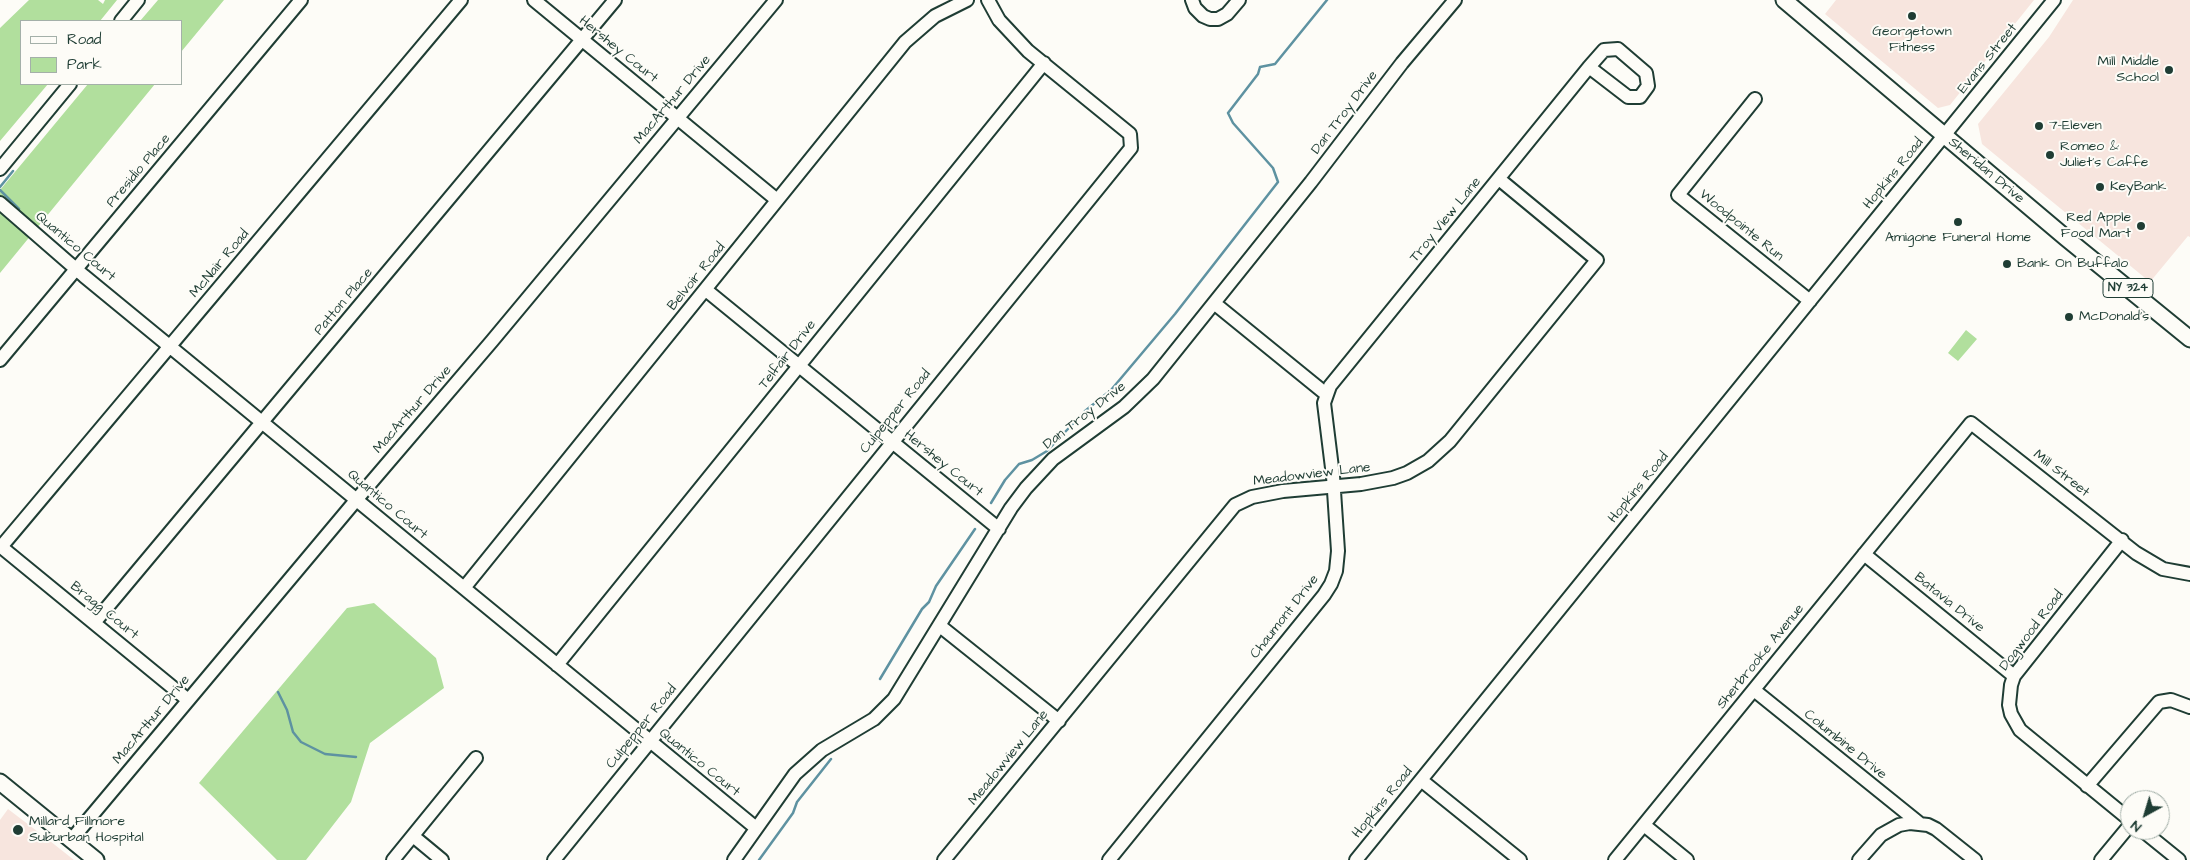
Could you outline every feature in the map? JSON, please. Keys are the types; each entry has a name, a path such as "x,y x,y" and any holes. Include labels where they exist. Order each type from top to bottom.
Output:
{"main road":[{"name":"Sheridan Drive","path":"1784,0 2190,339"},
{"path":"0,782 96,860"}],"street":[{"path":"122,20 138,0"},
{"name":"Presidio Place","path":"0,360 301,0"},
{"name":"McNair Road","path":"0,547 461,0"},
{"name":"Hershey Court","path":"534,0 777,200"},
{"name":"Patton Place","path":"94,623 615,0"},
{"name":"MacArthur Drive","path":"72,839 356,499 492,341 776,0"},
{"name":"Belvoir Road","path":"464,588 905,42 935,16 966,0"},
{"name":"Culpepper Road","path":"554,860 891,441 1131,148 1130,134 1044,64 1013,36 995,14 988,0"},
{"path":"1192,0 1195,8 1203,16 1210,19 1218,19 1227,14 1238,0"},
{"name":"Dan Troy Drive","path":"734,860 795,774 808,761 885,710 894,699 1026,488 1054,459 1139,394 1311,182 1402,63 1455,0"},
{"name":"Evans Street","path":"1945,136 2054,0"},
{"name":"Troy View Lane","path":"1326,394 1337,376 1498,179 1590,67 1604,50 1618,50 1646,73 1648,86 1640,97 1628,97 1590,67"},
{"name":"Telfair Drive","path":"557,665 1044,64"},
{"path":"0,169 69,85"},
{"name":"Woodpointe Run","path":"1755,99 1678,195 1810,301"},
{"name":"Hopkins Road","path":"1356,860 1945,136"},
{"name":"Meadowview Lane","path":"944,860 1235,505 1243,500 1260,495 1393,478 1415,469 1440,451 1597,260 1498,179"},
{"name":"Quantico Court","path":"0,204 756,828"},
{"name":"Hershey Court","path":"706,290 999,529"},
{"path":"1214,303 1326,394"},
{"name":"Chaumont Drive","path":"1109,860 1324,595 1333,578 1338,561 1334,486 1324,403 1326,394"},
{"name":"Mill Street","path":"1930,474 1971,423 2151,563 2175,572 2190,574"},
{"name":"Sherbrooke Avenue","path":"1615,860 1930,474"},
{"name":"Dogwood Road","path":"2120,812 2020,730 2014,722 2009,705 2009,694 2014,676 2122,540"},
{"name":"Bragg Court","path":"0,547 188,700"},
{"name":"Batavia Drive","path":"1864,554 2014,676"},
{"path":"940,626 1059,721"},
{"name":"Columbine Drive","path":"1754,690 1919,823 1936,829 1975,860"},
{"path":"2088,786 2159,702 2171,700 2190,707"},
{"path":"393,860 476,758"},
{"path":"1421,780 1520,860"},
{"path":"1860,860 1882,835 1891,828 1910,822 1919,823"},
{"path":"1644,825 1687,860"},
{"path":"413,836 442,860"},
{"path":"2101,860 2120,838"},
{"path":"2154,840 2179,860"}],"shaded area":[{"path":"1836,0 2034,0 1950,105 1938,108 1825,14"},
{"path":"2073,0 2190,0 2190,237 2188,236 2150,282 1982,144 1978,124 2049,37"},
{"name":"Millard Fillmore Suburban Hospital","path":"8,809 74,860 0,860 0,820"}],"green space":[{"path":"29,0 98,0 103,4 105,0 117,0 101,20 20,20 20,85 47,85 0,141 0,28"},
{"path":"158,0 224,0 182,51 182,20 141,20"},
{"path":"87,85 154,85 0,273 0,190"},
{"path":"1966,330 1977,339 1958,361 1948,353"},
{"path":"374,603 436,658 444,688 370,743 351,802 306,860 277,860 199,783 347,608"}],"waterway":[{"path":"991,503 1005,480 1019,464 1032,460 1047,451 1085,411 1111,390 1175,314 1278,182 1273,168 1233,123 1228,113 1258,74 1260,67 1275,64 1327,0"},
{"path":"0,187 13,171"},
{"path":"0,190 19,209"},
{"path":"880,679 922,609 929,602 936,586 975,529"},
{"path":"278,692 287,710 293,732 301,742 325,754 356,757"},
{"path":"759,860 793,813 797,802 831,759"}],"place":[{"name":"Georgetown Fitness","path":"1912,16"},
{"name":"Mill Middle School","path":"2169,70"},
{"name":"7-Eleven","path":"2039,126"},
{"name":"Romeo & Juliet's Caffe","path":"2050,155"},
{"name":"KeyBank","path":"2100,187"},
{"name":"Amigone Funeral Home","path":"1958,222"},
{"name":"Red Apple Food Mart","path":"2141,226"},
{"name":"Bank On Buffalo","path":"2007,264"},
{"name":"McDonald's","path":"2069,317"},
{"name":"Millard Fillmore Suburban Hospital","path":"18,830"}]}
